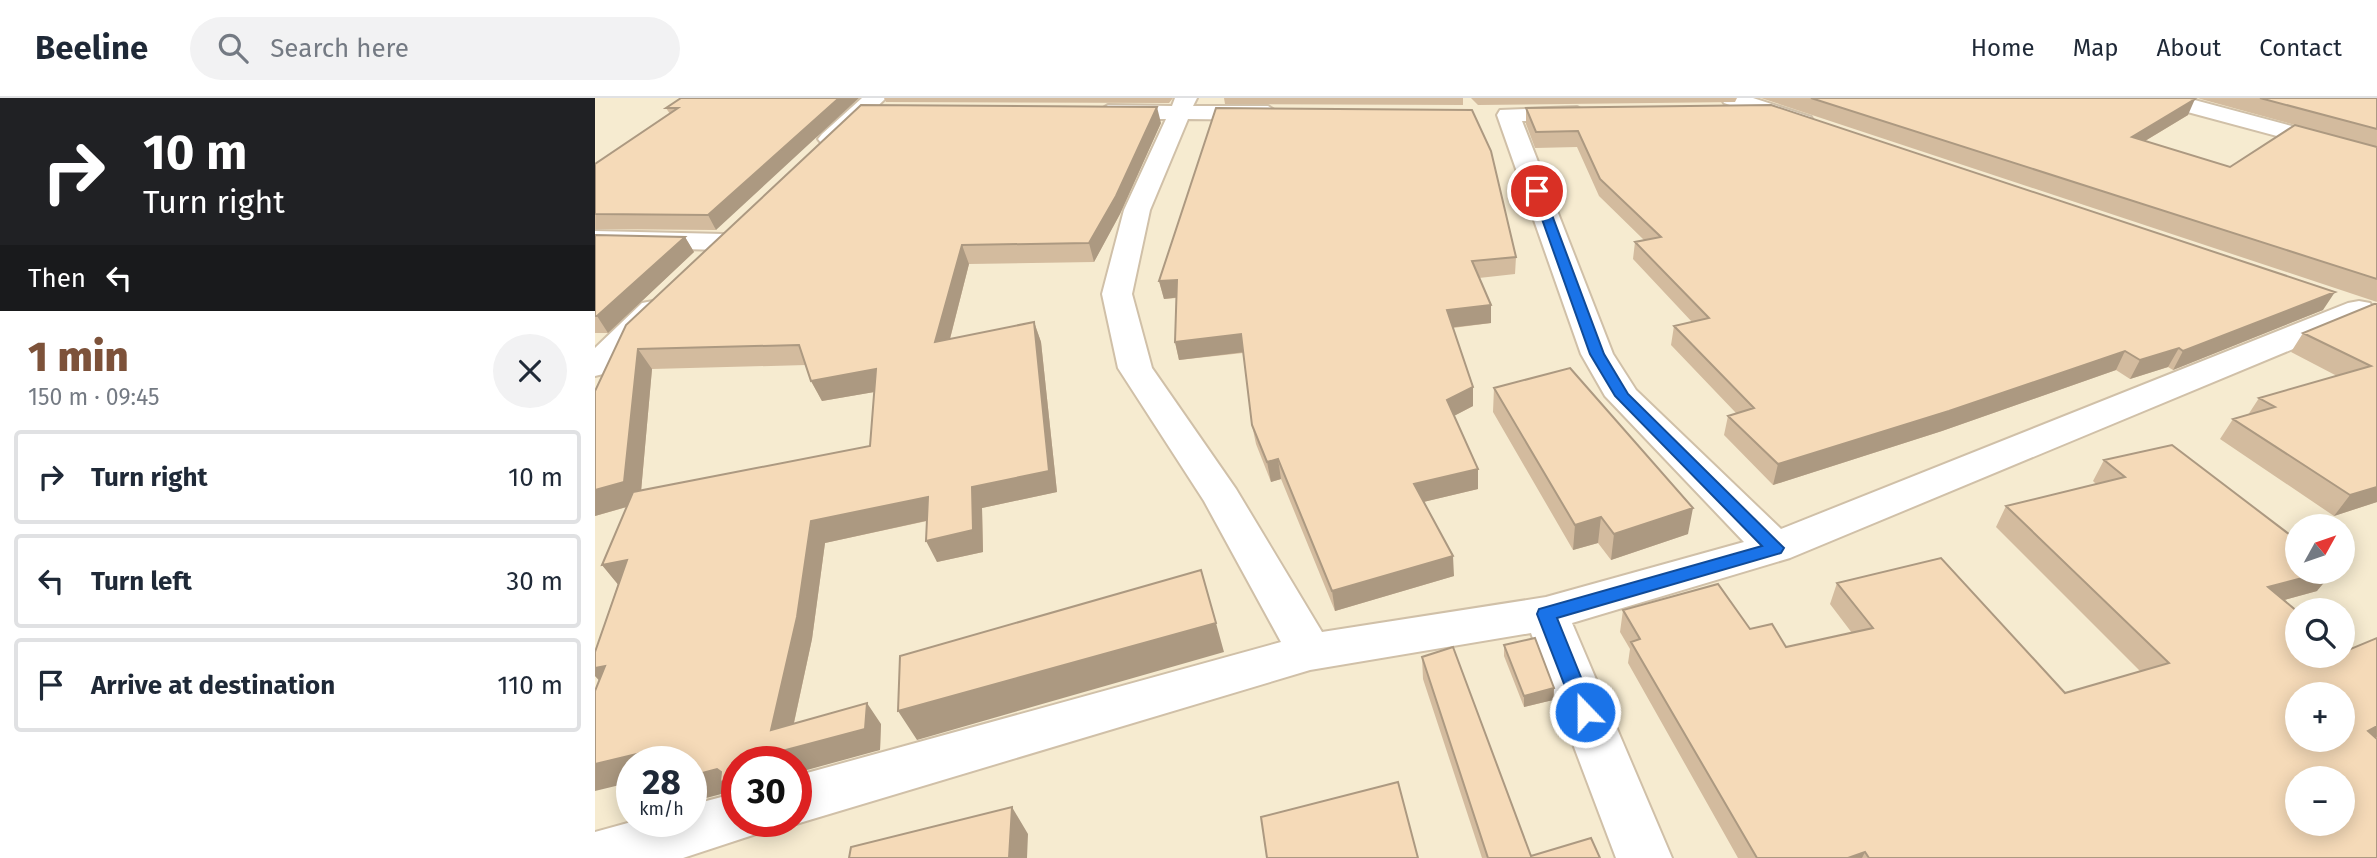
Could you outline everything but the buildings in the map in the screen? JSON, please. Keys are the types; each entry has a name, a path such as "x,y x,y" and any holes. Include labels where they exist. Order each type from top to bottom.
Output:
{"street":[{"path":"1732,98 1824,129"},
{"path":"2162,98 2377,156"},
{"path":"1183,105 1137,210 1117,294 1135,369 1222,498 1310,653"},
{"path":"1082,112 1183,105 1289,113"},
{"path":"811,157 874,106"},
{"path":"1702,112 1772,111"},
{"path":"1605,113 1494,115 1586,318 1597,354 1622,396 1775,548"},
{"path":"595,239 734,232 694,270"},
{"path":"595,366 674,290"},
{"path":"2320,296 2368,312"},
{"path":"812,795 1310,653 1546,614 1775,548 2368,312"},
{"path":"1546,614 1644,858"},
{"path":"596,858 721,822"}],"shaded area":[{"path":"595,98 2377,98 2377,858 595,858"}],"route":[{"path":"1537,191 1586,318 1597,354 1622,396 1775,548 1546,614 1585,712"}]}
